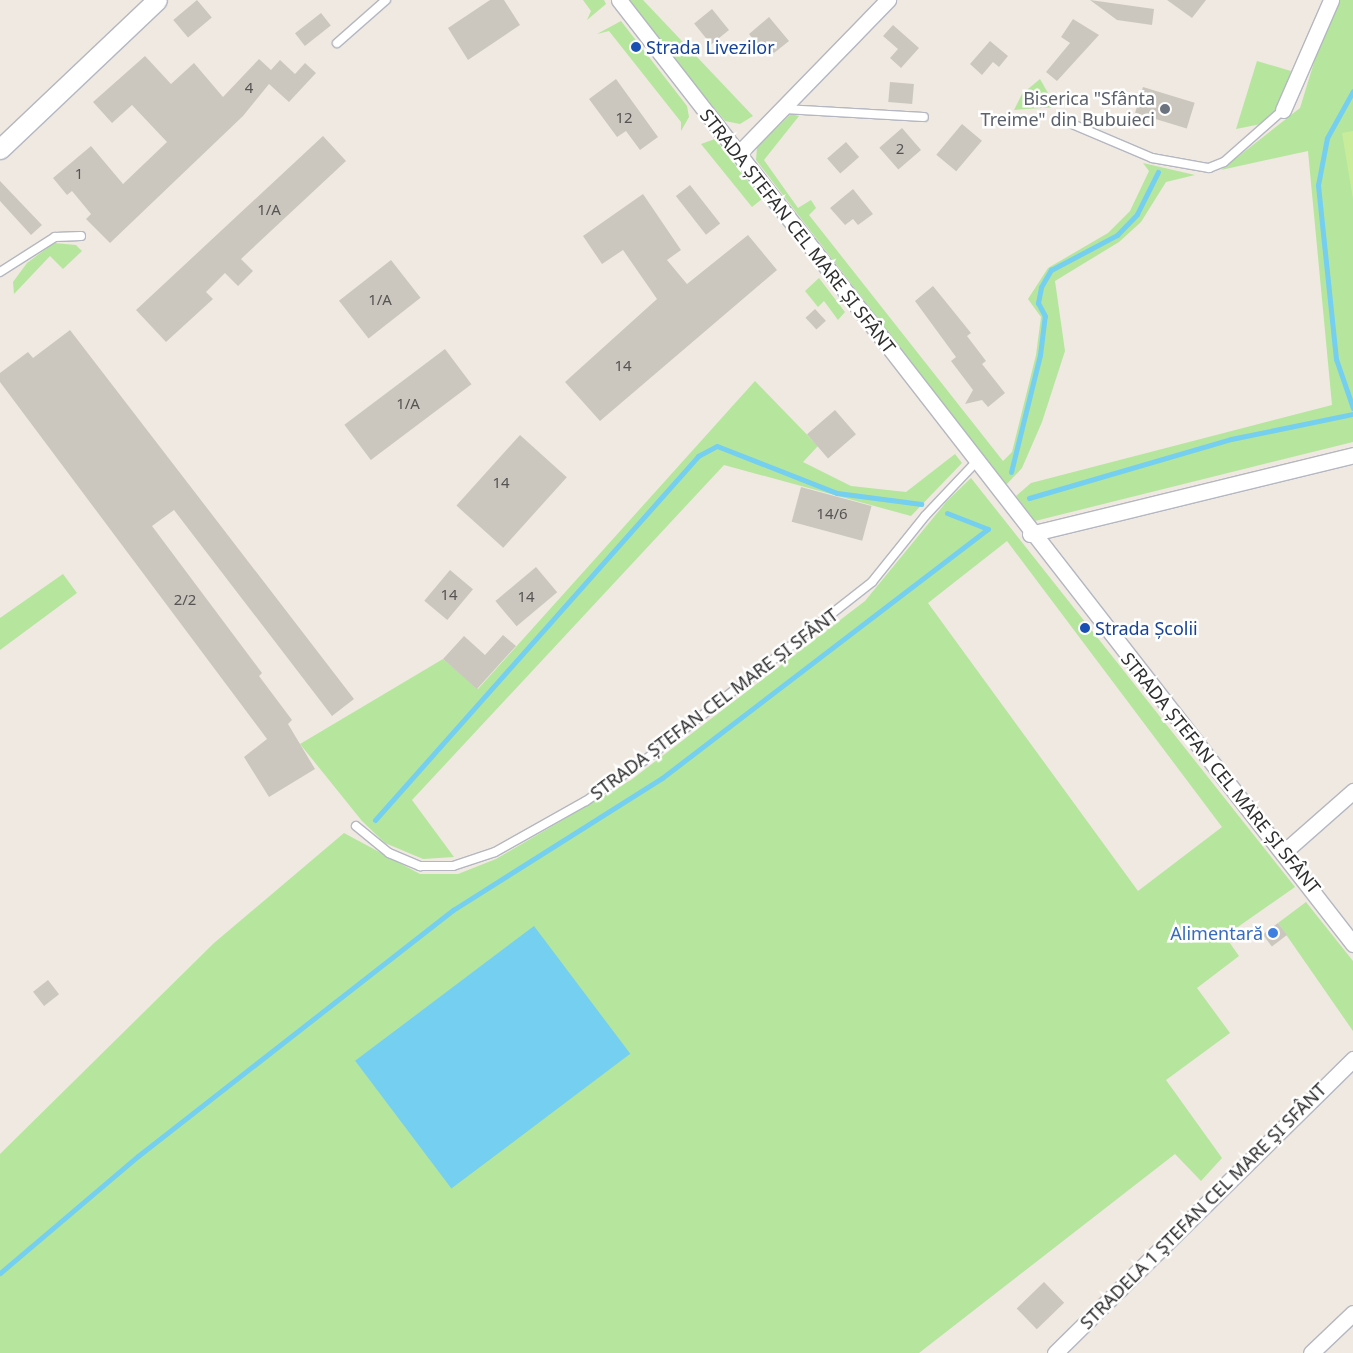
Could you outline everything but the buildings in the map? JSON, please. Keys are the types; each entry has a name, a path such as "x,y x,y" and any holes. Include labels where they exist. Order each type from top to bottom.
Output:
{"street":[{"path":"0,149 157,0"},
{"name":"STRADA ȘTEFAN CEL MARE ȘI SFÂNT","path":"619,0 739,153 1030,534 1285,851 1353,944"},
{"path":"739,153 784,109 888,0"},
{"path":"1283,110 1331,0"},
{"path":"1030,534 1353,455"},
{"path":"1285,851 1353,790"},
{"name":"STRADELA 1 ŞTEFAN CEL MARE ŞI SFÂNT","path":"1054,1353 1353,1059"},
{"path":"1311,1353 1353,1313"}],"lane":[{"path":"337,43 386,0"},
{"path":"784,109 924,117"},
{"path":"1064,121 1152,158 1209,168 1224,162 1283,110"},
{"path":"0,272 55,237 81,236"},
{"name":"STRADA ȘTEFAN CEL MARE ȘI SFÂNT","path":"356,826 389,853 405,860 420,866 453,866 495,852 586,801 649,758 860,593 976,462"}],"green space":[{"path":"583,0 604,0 606,4 587,20 591,11"},
{"path":"625,0 643,0 753,116 740,124 725,121"},
{"path":"1340,0 1353,0 1353,442 1035,521 1016,496 1031,483 1332,405 1308,151 1221,170 1300,108 1323,33"},
{"path":"621,21 687,106 689,117 681,131 681,122 609,31 597,34"},
{"path":"1257,61 1291,71 1277,110 1261,124 1236,129"},
{"path":"1040,79 1056,107 1014,110 1022,94"},
{"path":"791,114 799,116 764,160 798,208 811,200 816,208 809,215 1003,461 1012,452 1036,355 1041,317 1028,299 1048,268 1108,233 1130,211 1149,171 1143,163 1195,175 1166,182 1141,222 1119,242 1055,281 1065,351 1042,422 1022,468 1006,485 756,160 757,147"},
{"path":"1353,131 1353,199 1342,133"},
{"path":"715,139 762,199 752,207 701,144"},
{"path":"54,243 76,245 82,251 63,269 50,256 14,294 13,282 27,263"},
{"path":"819,278 845,312 838,320 824,301 818,307 805,291"},
{"path":"755,381 818,446 803,462 851,486 906,492 955,454 962,463 911,516 724,465 412,800 454,857 423,859 385,843 362,821 300,744 443,659 478,689"},
{"path":"971,478 1295,887 1225,936 1239,956 1197,988 1230,1033 1166,1080 1222,1158 1201,1181 1175,1154 919,1353 0,1353 0,1154 214,943 344,833 420,874 458,874 496,859 631,780 865,601 947,501","holes":["1007,541 1222,827 1138,891 928,603"]},
{"path":"63,574 77,593 0,650 0,618"},
{"path":"1306,902 1353,961 1353,1031 1278,923"}],"water":[{"path":"534,926 630,1054 451,1189 355,1061"}],"waterway":[{"path":"1353,91 1327,138 1318,185 1336,359 1353,408"},
{"path":"1011,472 1040,355 1045,316 1038,303 1041,287 1051,270 1117,235 1137,214 1158,172"},
{"path":"1029,498 1231,439 1353,414"},
{"path":"375,820 698,456 717,446 837,493 921,504"},
{"path":"947,513 988,529"},
{"path":"0,1273 138,1156 453,910 662,778 988,529"}],"place":[{"name":"Strada Livezilor","path":"636,47"},
{"name":"Biserica \"Sfânta Treime\" din Bubuieci","path":"1165,109"},
{"name":"Strada Școlii","path":"1085,628"},
{"name":"Alimentară","path":"1273,933"}]}
